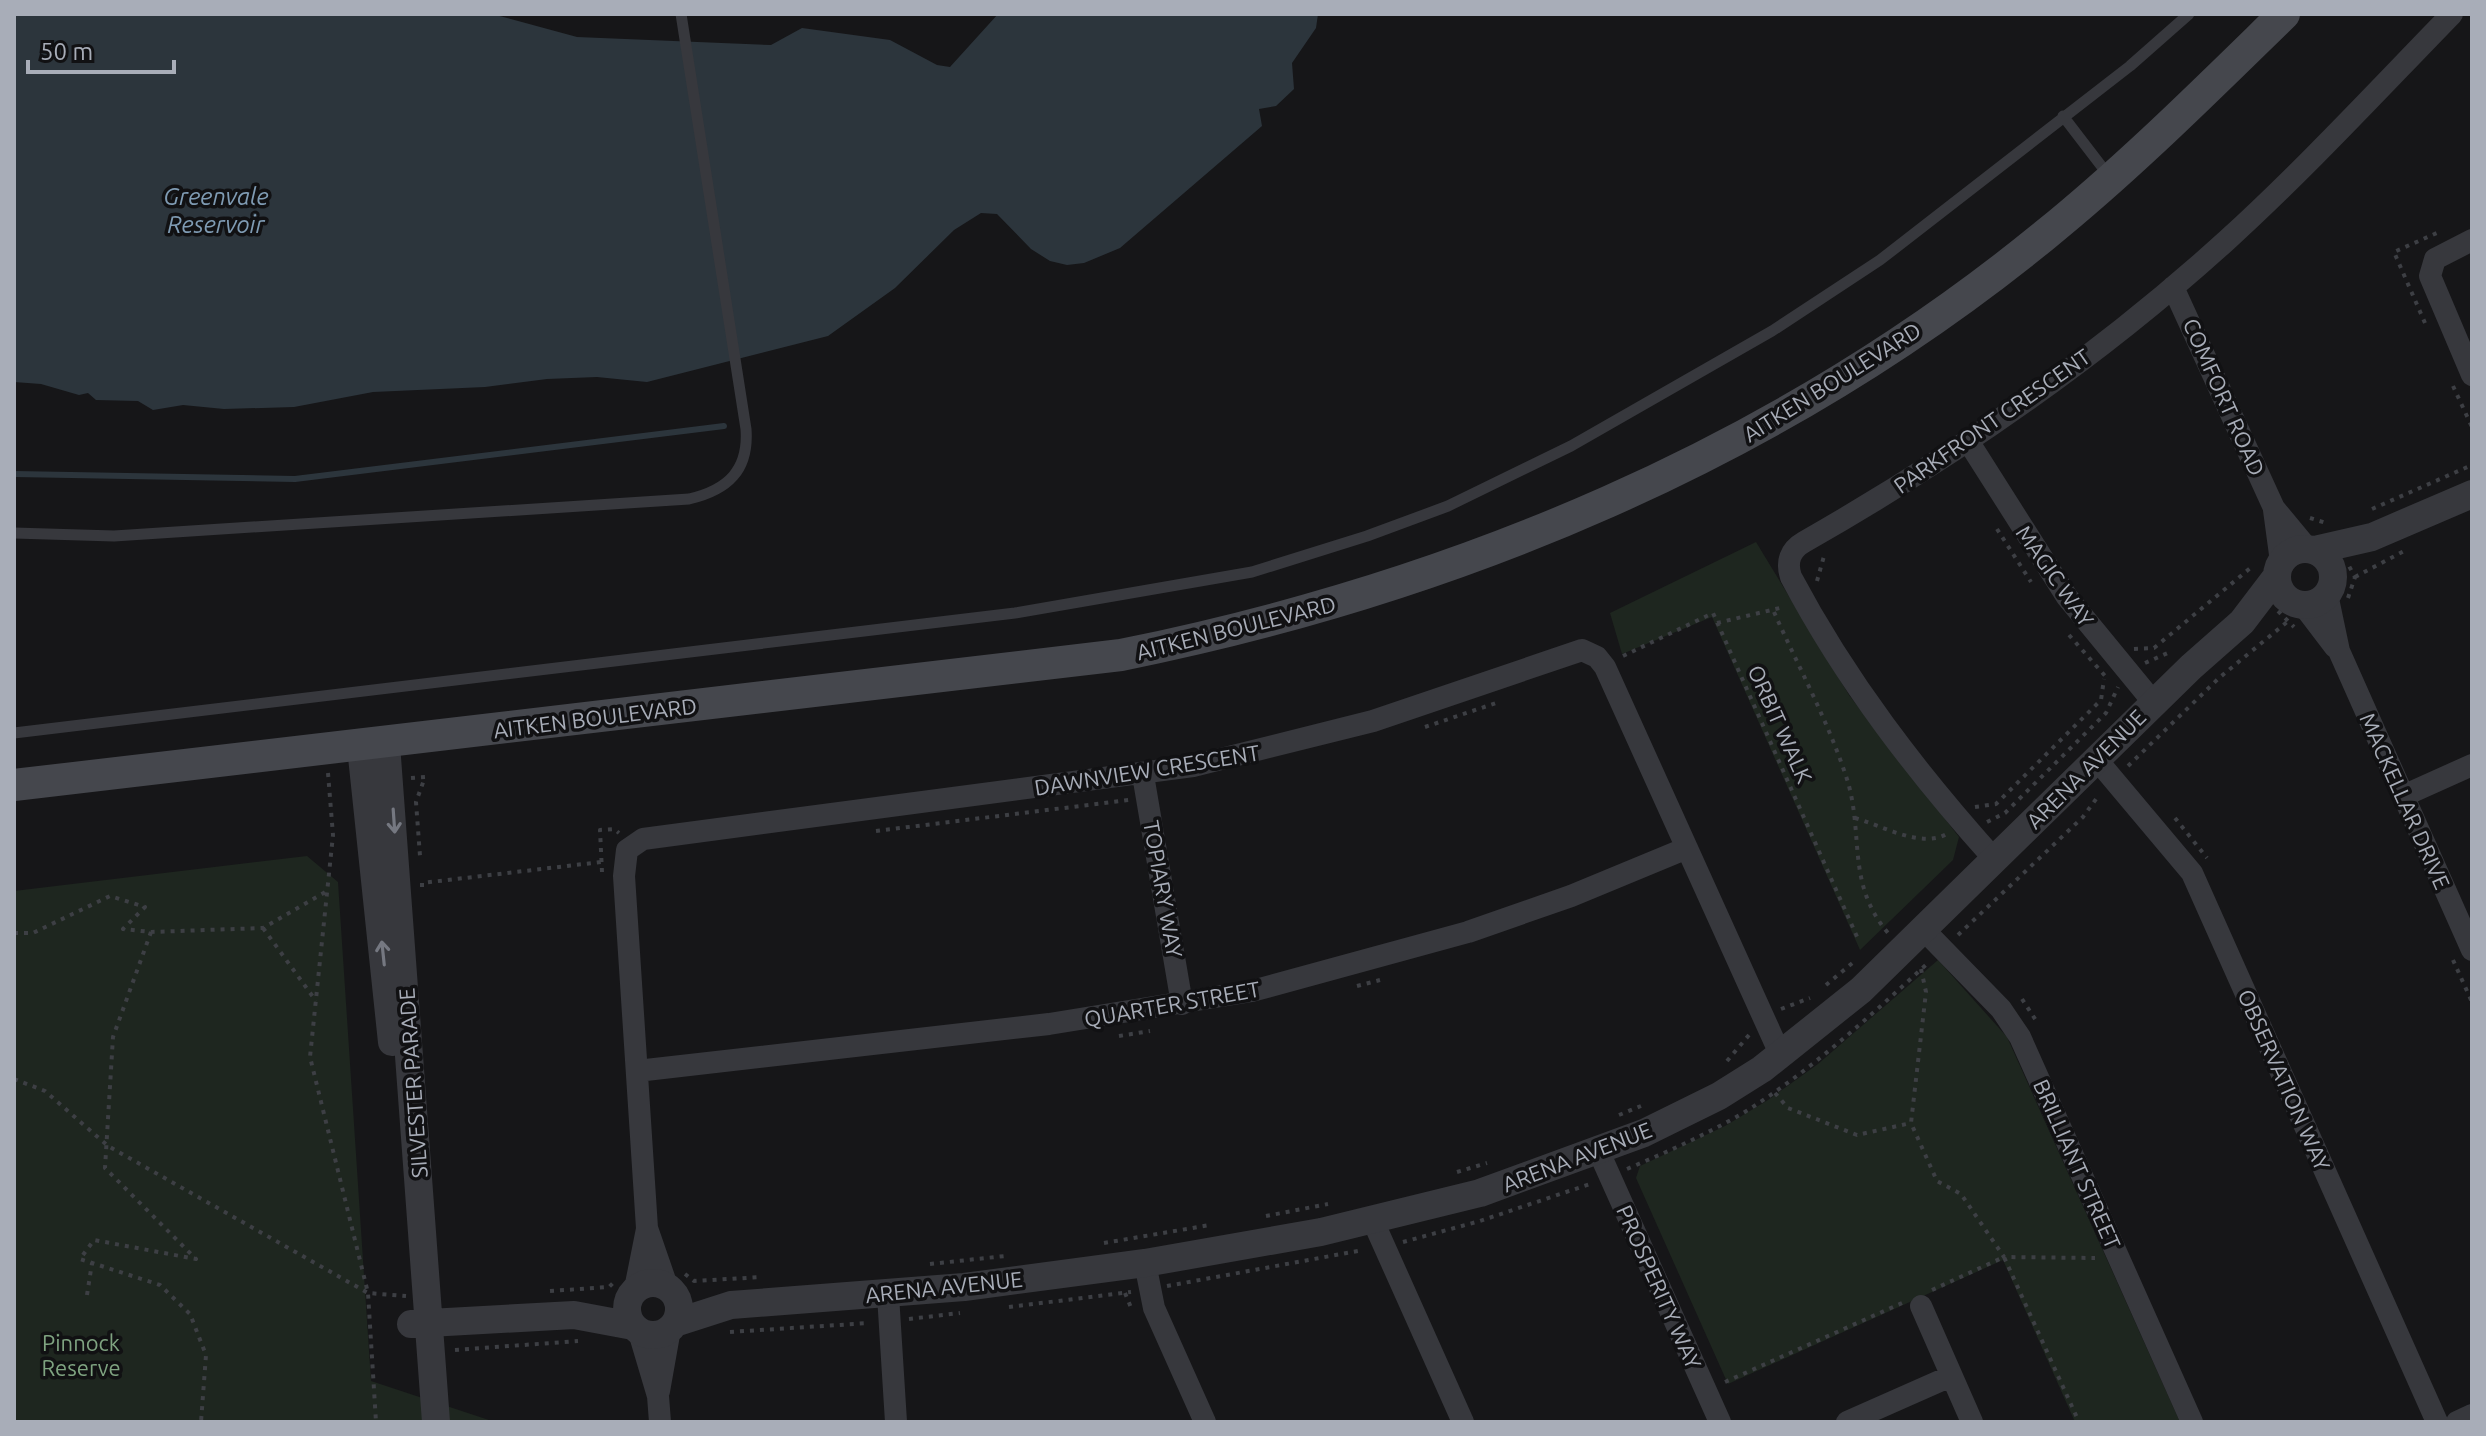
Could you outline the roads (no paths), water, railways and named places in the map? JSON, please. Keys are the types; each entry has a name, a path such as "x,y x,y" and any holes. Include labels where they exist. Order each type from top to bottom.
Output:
{"main road":[{"name":"AITKEN BOULEVARD","path":"14,785 1121,655 1269,622 1403,583 1545,531 1742,437 1933,319 2042,238 2112,179 2284,14"}],"street":[{"name":"PARKFRONT CRESCENT","path":"1995,860 1970,822 1882,723 1802,598 1789,571 1794,549 2041,392 2173,287 2265,204 2452,14"},
{"path":"2472,240 2435,259 2430,276 2472,375"},
{"name":"COMFORT ROAD","path":"2173,287 2274,508 2318,544"},
{"name":"MAGIC WAY","path":"1968,441 2067,597 2154,703"},
{"name":"ARENA AVENUE","path":"673,1326 731,1305 888,1295 1145,1263 1373,1221 1480,1193 1599,1152 1691,1111 1771,1062 1861,990 1934,940 1995,860 2103,779 2154,703 2242,622 2272,567 2293,552 2368,525 2472,494"},
{"name":"COMFORT ROAD","path":"2272,567 2274,508"},
{"name":"ARENA AVENUE","path":"2242,622 2316,596 2368,525"},
{"path":"2272,567 2281,591 2316,596 2328,560 2318,544"},
{"name":"MACKELLAR DRIVE","path":"2316,596 2472,950"},
{"name":"DAWNVIEW CRESCENT","path":"650,1282 624,863 627,850 637,841 1145,786 1248,754 1343,730 1476,688 1570,653 1590,653 1617,660 1687,848"},
{"name":"SILVESTER PARADE","path":"374,745 392,1045 420,1324 436,1422"},
{"path":"2403,796 2472,765"},
{"name":"OBSERVATION WAY","path":"2103,779 2172,846 2192,873 2437,1422"},
{"name":"TOPIARY WAY","path":"1145,786 1182,1004"},
{"path":"1687,848 1771,1062"},
{"name":"QUARTER STREET","path":"637,1071 1049,1024 1182,1004 1302,979 1468,932 1571,896 1687,848"},
{"name":"BRILLIANT STREET","path":"1934,940 2001,1009 2020,1037 2192,1422"},
{"name":"PROSPERITY WAY","path":"1599,1152 1720,1422"},
{"path":"1373,1221 1463,1422"},
{"path":"1145,1263 1154,1308 1205,1422"},
{"path":"574,1315 650,1282"},
{"path":"650,1282 679,1306 658,1396"},
{"path":"650,1282 626,1311 636,1329 658,1396 660,1422"},
{"name":"ARENA AVENUE","path":"650,1282 731,1305"},
{"path":"888,1295 896,1422"},
{"path":"1921,1306 1972,1422"},
{"path":"420,1324 574,1315 655,1335 673,1326"},
{"name":"SILVESTER PARADE","path":"419,1422 420,1324"},
{"path":"1847,1422 1951,1376"},
{"path":"2457,1422 2472,1415"}],"lane":[{"path":"14,533 114,536 574,507 689,499 724,487 745,459 746,429 681,14"},
{"path":"14,733 1015,613 1252,572 1448,506 1571,446 1772,331 1880,260 2189,14"},
{"path":"2063,116 2112,179"}],"water":[{"name":"Greenvale Reservoir","path":"14,14 492,14 577,37 771,45 802,28 890,40 937,65 950,67 998,14 1318,14 1316,28 1292,63 1294,89 1276,106 1259,109 1262,126 1120,248 1084,263 1067,265 1050,261 1031,249 997,214 981,213 954,230 895,288 828,336 647,382 597,377 547,379 485,387 373,392 294,407 224,409 183,405 153,410 138,401 96,400 88,393 79,395 41,384 14,382"}],"waterway":[{"path":"14,474 295,479 724,426"}],"park label":[{"name":"Pinnock Reserve","path":"81,1356"}]}
